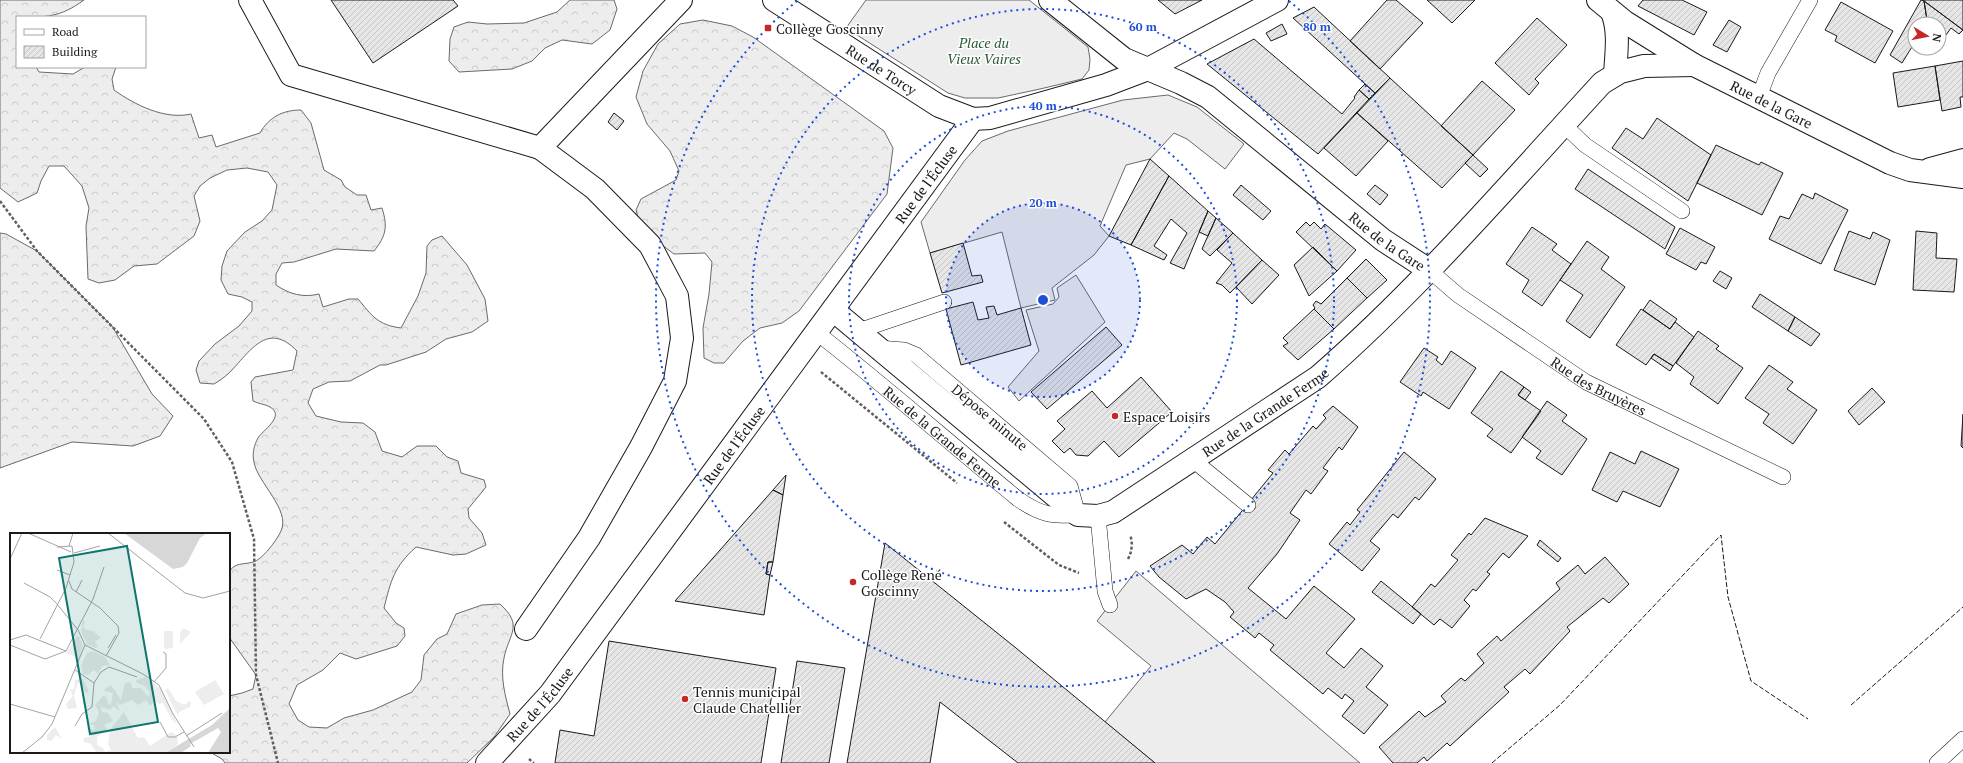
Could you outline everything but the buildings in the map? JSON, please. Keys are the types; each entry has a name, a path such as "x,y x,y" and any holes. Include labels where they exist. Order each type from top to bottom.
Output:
{"street":[{"path":"250,0 291,75 540,148 595,189 650,245 677,296 682,338 675,381 641,448 589,538 526,628"},
{"path":"540,148 681,0"},
{"name":"Rue de Torcy","path":"774,0 939,106 973,119"},
{"path":"1050,0 1124,59 1148,69"},
{"path":"973,119 990,118 1099,87 1148,69 1277,0"},
{"path":"1605,6 1625,22 1694,65"},
{"path":"1605,6 1616,22 1617,35 1615,75"},
{"name":"Rue de la Gare","path":"1148,69 1208,97 1383,240 1429,270 1602,83 1620,72 1644,66 1694,65 1890,163 1910,170 1963,177"},
{"name":"Rue de l'Écluse","path":"487,763 550,694 973,119"},
{"name":"Rue de la Gare","path":"1924,171 1963,160"},
{"name":"Rue de la Grande Ferme","path":"833,310 878,348 1088,515 1113,512 1127,505 1318,377 1403,297 1429,270"}],"lane":[{"path":"1759,97 1768,73 1810,0"},
{"path":"1564,125 1586,145 1682,211"},
{"name":"Rue des Bruyères","path":"1429,270 1458,295 1586,382 1783,477"},
{"path":"858,331 944,302"},
{"name":"Rue de la Grande Ferme","path":"816,332 862,368 932,429 1032,509 1052,516 1088,515"},
{"path":"1193,460 1248,505"},
{"path":"1088,515 1105,591 1110,605"},
{"path":"1936,763 1963,739"}],"path":[{"path":"0,201 37,252 204,419 232,462 254,539 256,675 278,763"}],"green space":[{"path":"0,0 84,0 67,10 52,15 16,16 16,68 37,68 39,72 73,74 83,68 116,68 112,79 114,90 131,101 151,110 171,115 191,114 199,138 212,135 216,147 260,133 272,119 282,113 301,110 311,123 324,170 341,180 345,187 357,195 366,195 371,210 382,208 385,221 385,231 381,241 374,251 336,249 294,262 282,263 276,274 276,285 291,293 307,296 319,294 323,307 349,299 358,299 376,319 387,325 401,328 418,296 426,273 427,246 432,240 442,236 467,265 485,299 488,321 472,332 446,339 426,352 386,365 380,365 350,381 329,382 313,389 308,403 316,416 341,422 363,423 375,432 382,451 402,457 417,446 436,446 447,457 458,461 461,473 484,480 486,487 468,509 469,518 482,533 486,545 466,554 453,555 416,547 403,561 394,574 384,608 396,623 404,628 405,636 397,646 356,659 340,653 323,670 297,685 289,704 298,720 309,727 327,728 344,718 373,710 412,692 421,680 424,655 437,639 447,634 456,614 482,605 500,604 511,618 513,624 513,630 506,649 503,665 505,693 510,714 494,737 467,763 225,763 222,759 212,753 230,753 230,696 253,689 256,675 230,638 230,570 237,565 253,562 261,558 276,539 281,531 283,523 278,505 256,470 253,456 254,447 258,438 272,423 275,415 274,411 270,407 253,401 251,382 255,377 293,370 297,351 286,342 277,338 268,339 260,342 222,379 214,384 200,383 196,370 199,361 215,344 239,326 252,311 252,302 242,297 228,294 221,280 222,266 227,251 245,232 262,221 272,210 277,185 268,172 247,168 227,170 210,178 200,186 194,196 200,221 194,236 157,264 134,266 115,280 99,283 88,279 86,226 89,208 82,186 64,166 49,166 41,181 37,193 18,202 0,188"},
{"path":"570,0 614,0 617,9 610,30 592,44 562,40 545,48 532,61 512,69 459,72 449,61 450,39 454,27 468,22 487,24 524,23 557,12"},
{"path":"703,20 732,26 753,37 884,131 893,148 887,194 799,311 782,323 760,328 743,341 724,363 714,363 704,358 703,328 709,294 712,262 705,253 674,254 641,229 636,210 641,199 676,180 679,171 670,151 647,124 636,97 643,71 658,44 680,24"},
{"path":"0,233 6,234 37,251 112,326 152,394 173,416 160,436 133,446 72,442 0,468"}],"shaded area":[{"name":"Place du Vieux Vaires","path":"866,0 1029,0 1088,47 1090,59 1089,70 1082,79 998,98 965,98 948,93 846,28"},
{"path":"1168,95 1197,107 1244,144 1225,169 1187,139 1174,133 1150,159 1126,165 1100,226 1109,236 1094,255 1052,288 1055,300 1021,308 1002,232 930,253 921,222 965,160 982,141 1008,131 1123,100"},
{"path":"1076,275 1105,322 1019,401 1008,387 1039,351 1026,310 1053,304 1059,297 1057,288"},
{"path":"1136,571 1360,763 1155,763 1105,722 1151,666 1097,621"}],"fence":[{"path":"1492,763 1560,705 1721,535 1728,597 1751,681 1808,719"},
{"path":"1851,705 1963,607"}],"place":[{"name":"Collège Goscinny","path":"768,28"},
{"name":"Espace Loisirs","path":"1115,416"},
{"name":"Collège René Goscinny","path":"853,582"},
{"name":"Tennis municipal Claude Chatellier","path":"685,699"}]}
